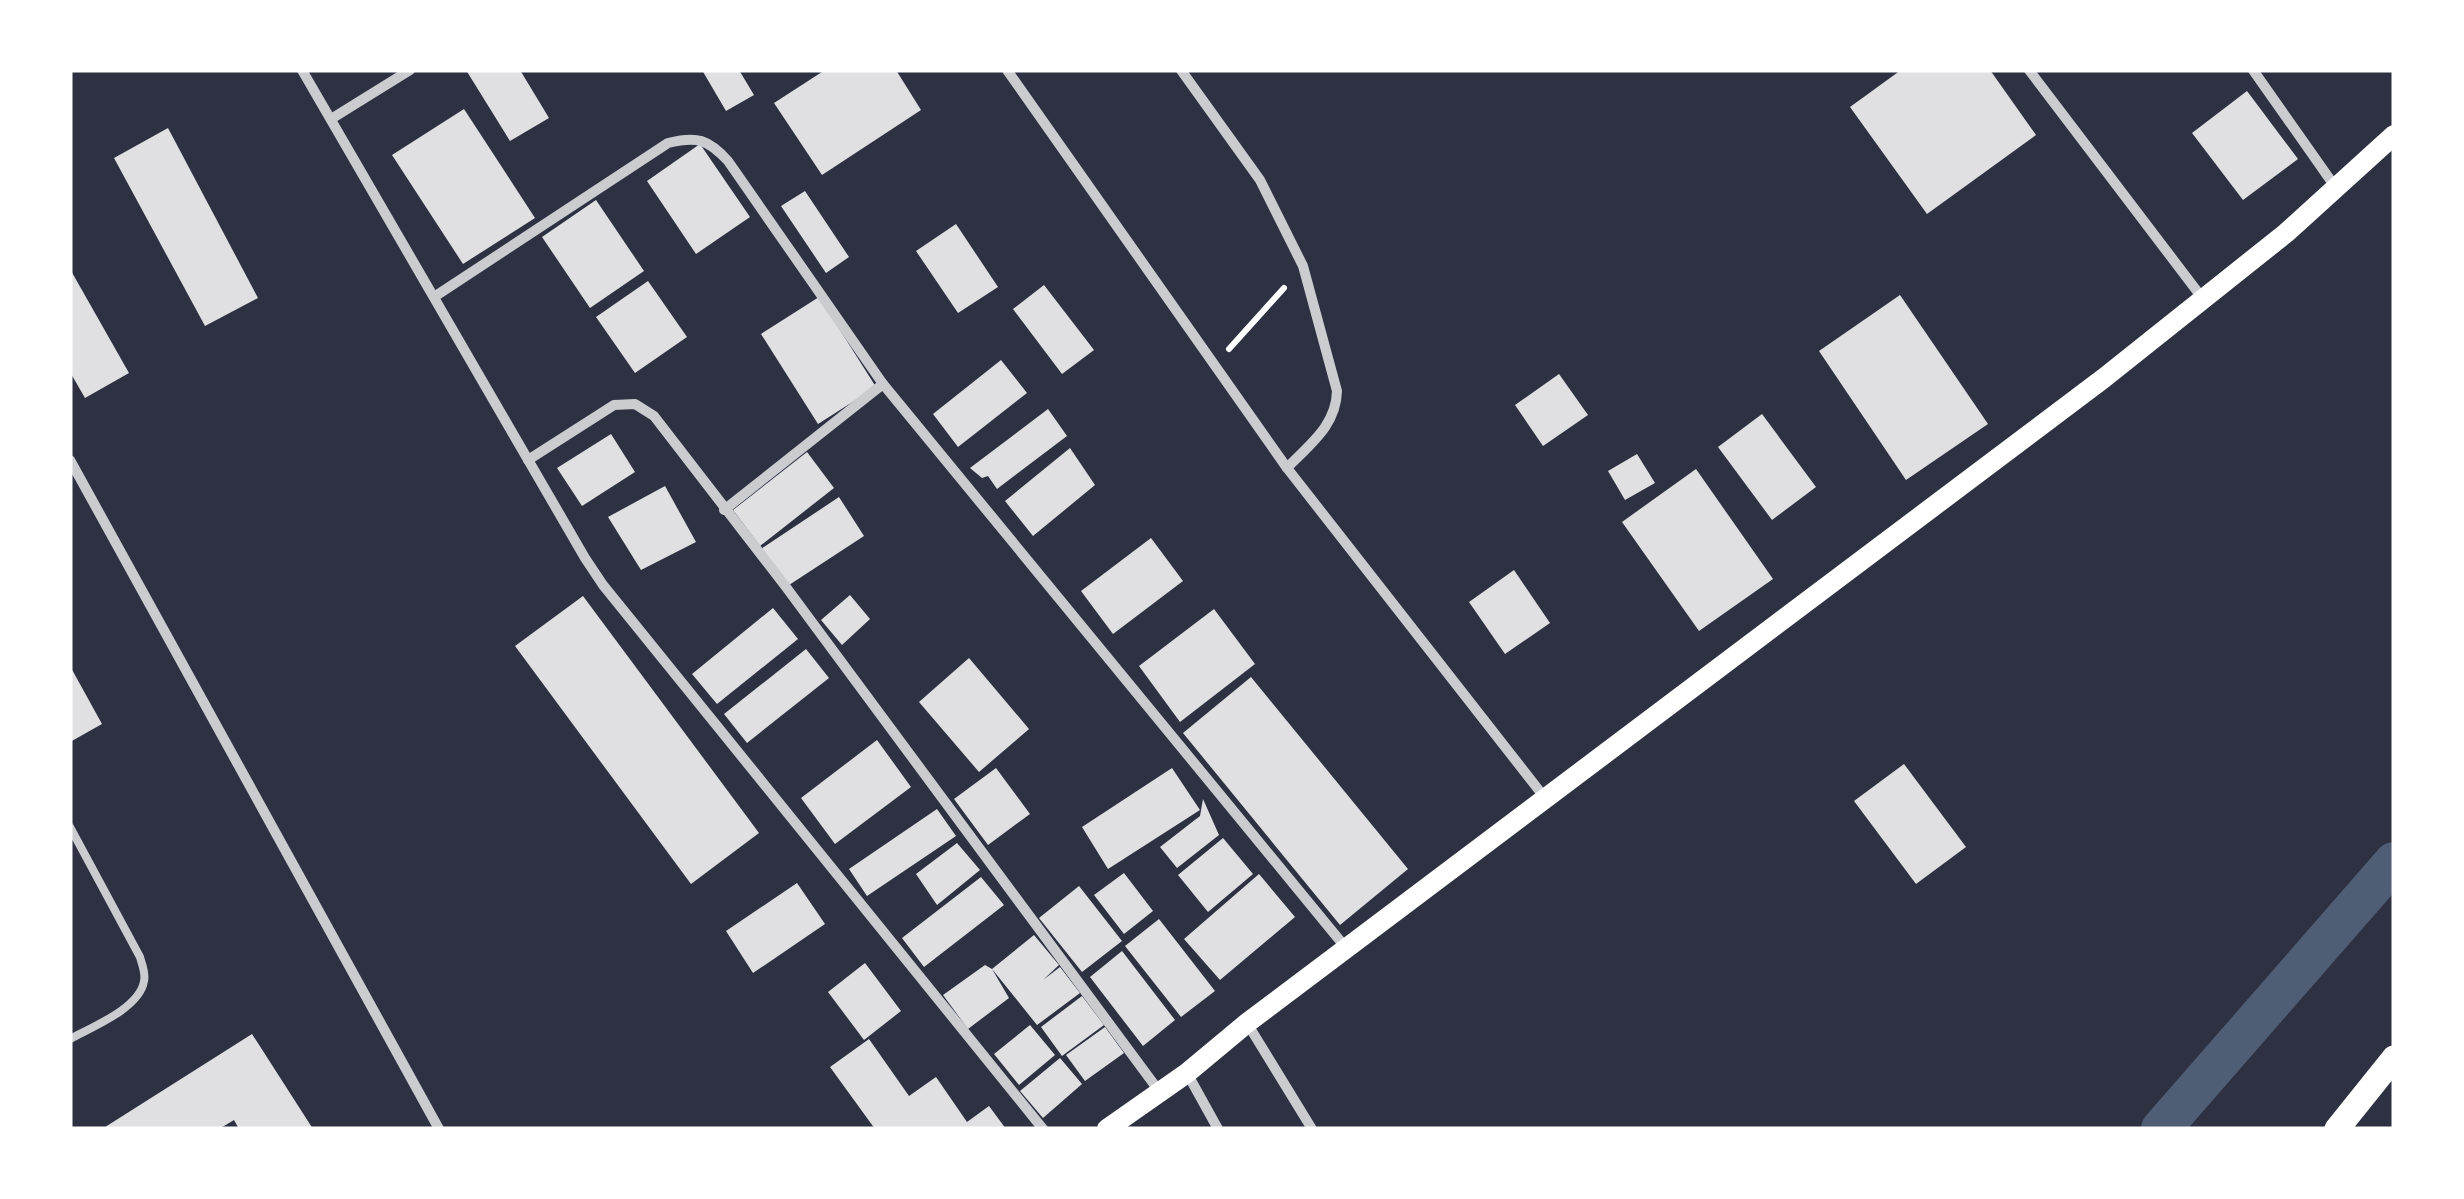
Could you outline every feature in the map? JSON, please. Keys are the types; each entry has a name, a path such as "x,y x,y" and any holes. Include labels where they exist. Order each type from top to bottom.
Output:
{"main road":[{"path":"1107,1129 1187,1073 1247,1023 2104,378 2286,233 2394,135"},
{"path":"2337,1129 2394,1058"}],"street":[{"path":"302,70 603,585 1043,1129"},
{"path":"331,120 410,70"},
{"path":"1007,70 1288,468 1546,798"},
{"path":"1181,70 1260,180 1304,266 1337,391 1336,407 1330,422 1288,468"},
{"path":"2029,70 2202,299"},
{"path":"2253,70 2336,188"},
{"path":"434,297 668,144 688,138 712,144 728,161 883,384 1346,948"},
{"path":"724,510 883,384"},
{"path":"528,460 614,405 635,404 654,416 786,587 1159,1091"},
{"path":"70,460 439,1129"},
{"path":"1247,1023 1312,1129"},
{"path":"1187,1073 1218,1129"}],"lane":[{"path":"70,827 140,957 146,977 130,1006 70,1040"}],"path":[{"path":"1215,365 1304,266"}],"building":[{"path":"466,70 520,70 549,118 510,141"},
{"path":"702,70 739,70 754,95 726,111"},
{"path":"825,70 896,70 921,110 822,175 774,103"},
{"path":"1901,70 1990,70 2036,135 1927,214 1850,107"},
{"path":"2247,91 2298,159 2243,200 2192,133"},
{"path":"464,109 535,218 463,264 392,155"},
{"path":"168,128 258,298 205,326 114,158"},
{"path":"700,144 750,217 696,254 647,181"},
{"path":"805,191 849,257 826,273 781,206"},
{"path":"596,200 644,271 590,308 542,237"},
{"path":"956,224 998,287 958,313 916,251"},
{"path":"70,269 129,373 85,398 70,372"},
{"path":"648,281 687,337 635,373 596,317"},
{"path":"1044,285 1094,350 1062,374 1013,309"},
{"path":"1900,295 1988,424 1906,480 1819,351"},
{"path":"819,297 876,387 818,424 761,334"},
{"path":"1001,360 1027,393 958,447 933,414"},
{"path":"1559,374 1588,415 1543,446 1515,405"},
{"path":"1048,409 1067,436 997,489 988,476 982,478 970,468"},
{"path":"1762,414 1816,487 1772,520 1718,447"},
{"path":"611,434 635,472 582,506 557,468"},
{"path":"1070,448 1095,485 1033,536 1005,501"},
{"path":"807,452 834,488 760,546 733,510"},
{"path":"1637,454 1655,483 1625,500 1608,471"},
{"path":"1696,469 1773,579 1699,631 1622,522"},
{"path":"665,486 696,542 641,570 608,517"},
{"path":"839,497 864,536 786,587 761,549"},
{"path":"1151,538 1183,581 1113,634 1081,591"},
{"path":"1514,570 1550,623 1505,654 1469,602"},
{"path":"850,595 870,619 842,645 821,620"},
{"path":"583,596 759,833 691,884 515,646"},
{"path":"773,608 798,639 717,704 692,674"},
{"path":"1214,609 1255,664 1180,722 1139,666"},
{"path":"806,649 829,678 747,743 724,714"},
{"path":"969,658 1029,729 979,772 919,702"},
{"path":"70,666 102,724 70,742"},
{"path":"1251,677 1408,869 1340,925 1183,733"},
{"path":"877,740 911,787 835,844 801,798"},
{"path":"1904,764 1966,847 1916,884 1854,801"},
{"path":"996,768 1030,814 988,845 954,799"},
{"path":"1172,768 1200,810 1108,869 1082,827"},
{"path":"1203,799 1219,835 1177,868 1160,847 1200,816"},
{"path":"937,809 956,836 867,896 849,869"},
{"path":"1223,838 1253,874 1208,912 1178,875"},
{"path":"957,843 980,870 937,905 916,874"},
{"path":"1124,873 1153,911 1124,934 1094,895"},
{"path":"1259,874 1295,917 1220,980 1184,939"},
{"path":"981,877 1004,905 924,967 902,938"},
{"path":"797,883 825,924 753,973 726,931"},
{"path":"1079,886 1122,941 1082,972 1039,918"},
{"path":"1159,919 1215,991 1181,1017 1125,946"},
{"path":"1034,935 1059,965 1043,980 1060,967 1080,993 1037,1025 992,969"},
{"path":"1122,951 1175,1020 1143,1046 1090,977"},
{"path":"865,963 901,1011 864,1040 828,992"},
{"path":"985,965 992,969 1009,998 968,1029 943,995"},
{"path":"1082,996 1104,1025 1062,1056 1041,1027"},
{"path":"1030,1025 1055,1055 1019,1085 994,1054"},
{"path":"1105,1027 1124,1053 1085,1081 1066,1055"},
{"path":"252,1034 313,1129 239,1129 234,1120 219,1129 102,1129"},
{"path":"869,1039 909,1096 936,1077 967,1122 989,1106 1006,1129 875,1129 830,1067"},
{"path":"1060,1058 1082,1084 1043,1118 1020,1091"}],"waterway":[{"path":"2161,1129 2394,862"}]}
